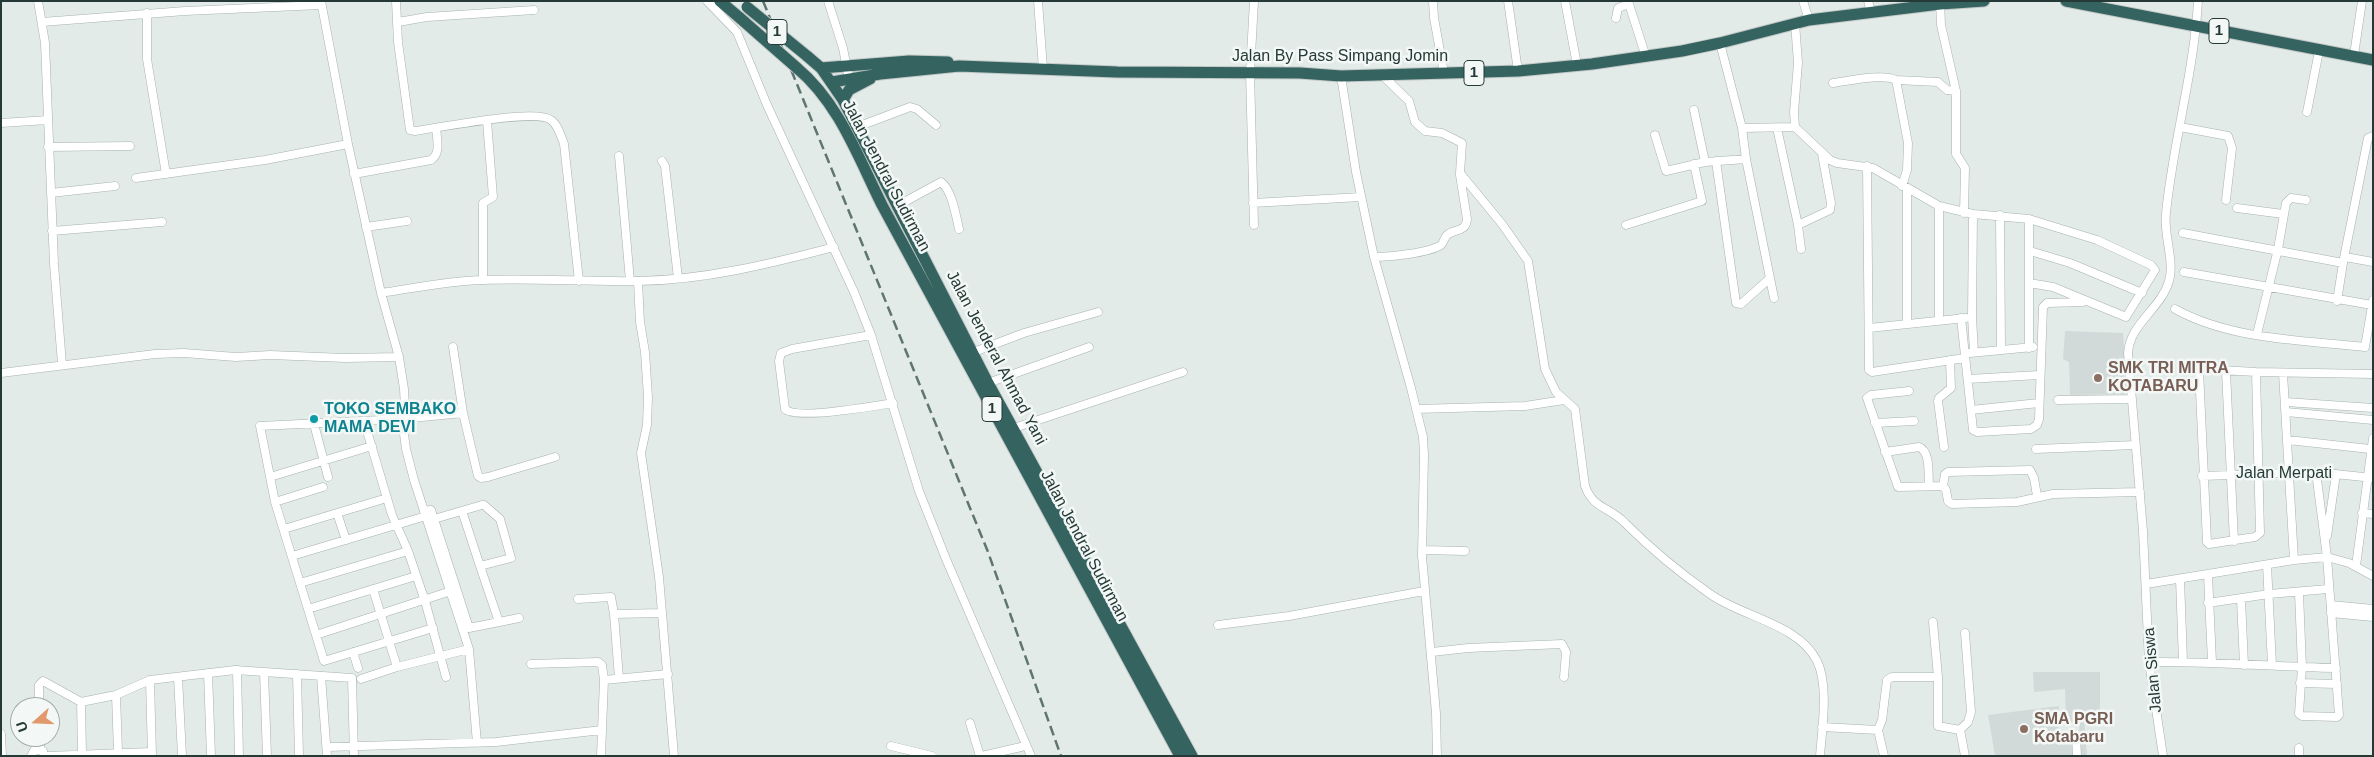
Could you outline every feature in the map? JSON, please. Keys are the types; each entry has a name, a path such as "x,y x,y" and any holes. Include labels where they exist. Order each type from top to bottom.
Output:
{"highway":[{"name":"Jalan Jendral Sudirman","path":"720,1 822,91 847,134 887,214 1180,756"},
{"name":"Jalan By Pass Simpang Jomin","path":"832,82 880,74 959,66 1341,76 1518,71 1646,57 1720,44 1795,23 1870,6 1984,1"},
{"name":"1","path":"2066,1 2373,60"},
{"name":"Jalan Jenderal Ahmad Yani","path":"743,4 821,68 843,100 913,239 974,352 988,383 1192,756"},
{"name":"Jalan By Pass Simpang Jomin","path":"821,68 924,61 946,62 959,66"},
{"path":"843,100 852,87 880,74"}],"street":[{"path":"38,1 45,43 52,231 62,364"},
{"path":"396,1 409,129 415,131 506,117 538,116 551,120 556,125 564,144 579,281"},
{"path":"707,1 737,32 767,105 834,247 871,335 923,499 946,559 1030,756"},
{"path":"828,1 849,79"},
{"path":"1038,1 1043,69"},
{"path":"1254,1 1250,73 1254,225"},
{"path":"1433,1 1434,18 1444,73"},
{"path":"1508,1 1518,71"},
{"path":"1565,1 1578,65"},
{"path":"1803,1 1809,20"},
{"name":"Jalan Siswa","path":"2163,756 2150,662 2129,343 2131,337 2163,293 2170,280 2165,216 2196,27 2198,1"},
{"path":"2354,55 2362,1"},
{"path":"42,22 147,13 321,3 354,174 381,293 399,357 406,399 402,419 406,449 469,628 520,618"},
{"path":"1940,3 1941,25 1956,91 1956,154 1965,168 1964,213"},
{"path":"1616,18 1618,8 1629,4 1646,57"},
{"path":"398,22 427,17 534,10"},
{"path":"147,13 147,59 166,174"},
{"path":"1795,23 1798,63 1794,112 1795,127 1822,154 1837,163 1867,166 1883,173 1904,188 1939,206 1964,213 2030,218 2097,240 2151,265 2154,273 2126,317 2053,287 2030,283"},
{"path":"1720,44 1742,128 1746,159 1774,298"},
{"path":"2307,112 2319,51"},
{"path":"1341,76 1374,257 1416,409 1424,455 1422,550 1424,591 1432,652 1437,756"},
{"path":"1374,257 1429,249 1440,245 1448,234 1465,227 1466,206 1460,173 1462,143 1442,133 1425,131 1415,122 1410,101 1383,76"},
{"path":"1833,83 1871,78 1891,78 1896,80 1938,82 1947,90 1956,91"},
{"path":"1896,80 1908,143 1904,188 1907,323"},
{"path":"857,127 910,107 917,109 936,125"},
{"path":"1694,110 1705,162"},
{"path":"1,124 48,120"},
{"path":"483,280 483,204 493,197 487,121"},
{"path":"1742,128 1795,127"},
{"path":"2180,127 2228,136 2231,140 2232,148 2226,200"},
{"path":"354,174 435,158 438,151 436,128"},
{"path":"1777,128 1798,225 1801,249"},
{"path":"1655,134 1664,170 1670,171 1705,162 1746,159"},
{"path":"2337,301 2368,138 2373,136"},
{"path":"136,178 265,160 348,144"},
{"path":"48,147 130,146"},
{"path":"1798,225 1830,210 1831,203 1822,154"},
{"path":"619,156 634,281 645,352 648,397 647,424 641,453 662,613 674,756"},
{"path":"1716,161 1736,303 1740,304 1769,279"},
{"path":"662,162 665,166 678,278"},
{"path":"1626,225 1702,201 1694,164"},
{"path":"1867,166 1868,328 1869,367 1871,372 1950,360 1974,352 2040,347"},
{"path":"1460,173 1502,224 1528,261 1545,369 1556,392 1564,400 1572,404 1578,418 1584,486 1592,501 1612,512 1649,546 1709,593 1731,607 1781,628 1797,637 1817,660 1820,668 1824,701 1820,756"},
{"path":"897,206 941,182 945,184 960,228"},
{"path":"51,193 115,186"},
{"path":"1253,203 1362,197"},
{"path":"2257,334 2288,200 2306,200"},
{"path":"1938,320 1939,206"},
{"path":"2237,208 2284,214"},
{"path":"1973,214 1972,317 1974,352"},
{"path":"2000,215 2001,349"},
{"path":"2030,218 2030,348"},
{"path":"366,227 407,221"},
{"path":"52,231 162,222"},
{"path":"2183,233 2344,260 2373,262"},
{"path":"381,293 453,282 483,280 634,281 678,278 757,266 834,247"},
{"path":"2030,251 2070,262 2142,293"},
{"path":"2175,309 2196,321 2257,334 2365,347 2372,303 2337,301 2184,272"},
{"path":"1961,318 1972,426 1975,432 2031,429 2038,422 2040,347 2045,305 2086,302"},
{"path":"974,352 1024,333 1098,312"},
{"path":"1868,328 1972,317"},
{"path":"871,335 792,349 781,353 779,361 785,409 791,413 827,413 893,403"},
{"path":"453,347 463,413 479,477 488,477 556,457"},
{"path":"988,383 1089,347"},
{"path":"1,373 62,364 184,353 236,357 399,357"},
{"path":"1944,447 1938,398 1950,388 1950,360"},
{"path":"2256,372 2260,533 2255,537 2210,544 2207,542 2202,476 2199,372 2203,369 2283,373 2373,374"},
{"path":"2226,371 2234,541"},
{"path":"1014,428 1183,372"},
{"path":"2283,373 2294,560"},
{"path":"1968,379 2039,375"},
{"path":"1909,391 1868,397 1884,452 1898,486 1943,486"},
{"path":"2058,400 2132,399"},
{"path":"1416,409 1524,406 1564,400"},
{"path":"2286,402 2373,408"},
{"path":"1971,410 2039,403"},
{"path":"2286,412 2373,420"},
{"path":"433,628 324,661 276,502 260,426 402,419 463,413"},
{"path":"364,421 387,498 408,551 442,656 446,677"},
{"path":"1875,423 1914,421"},
{"path":"314,424 322,461 328,477"},
{"path":"2356,566 2362,513 2370,477 2370,449 2373,438"},
{"path":"2288,440 2370,449"},
{"path":"2036,449 2135,445"},
{"path":"270,477 372,446"},
{"path":"1884,452 1919,447 1924,449 1927,456 1929,486"},
{"path":"2038,496 2033,473 2030,470 1948,472 1945,474 1943,486 1946,490 1948,501 1952,504 2017,502 2053,494 2140,492"},
{"name":"Jalan Merpati","path":"2202,476 2259,472 2316,472 2370,477"},
{"path":"2300,593 2302,667 2300,715 2334,717 2339,715 2336,668 2328,589 2326,545 2316,472"},
{"path":"2326,545 2336,474"},
{"path":"276,502 323,487"},
{"path":"284,529 387,498"},
{"path":"292,556 428,515 462,511 483,505 500,519 511,558 480,566"},
{"path":"462,511 499,622"},
{"path":"337,513 346,540"},
{"path":"2362,513 2373,514"},
{"path":"428,515 469,649 477,743"},
{"path":"1422,550 1465,550"},
{"path":"300,583 408,551"},
{"path":"2146,584 2294,560 2327,557 2356,566 2373,576"},
{"path":"2267,565 2272,665"},
{"path":"2208,575 2212,662"},
{"path":"308,609 416,576"},
{"path":"2180,579 2183,662"},
{"path":"373,589 397,667"},
{"path":"2208,603 2269,594 2300,593 2328,589"},
{"path":"316,635 451,591"},
{"path":"1218,625 1289,616 1424,591"},
{"path":"578,600 612,597 620,678"},
{"path":"2241,598 2244,665"},
{"path":"2331,609 2373,609"},
{"path":"2331,609 2373,617"},
{"path":"614,614 662,613"},
{"path":"1933,622 1938,677 1938,727 1960,730"},
{"path":"1960,730 1968,722 1971,712 1965,633"},
{"path":"1432,652 1562,644 1566,652 1564,676"},
{"path":"361,679 397,667 469,649"},
{"path":"354,652 358,668"},
{"path":"531,664 598,662 602,665 604,680 602,756"},
{"path":"2150,662 2212,662 2336,668"},
{"path":"236,670 239,756"},
{"path":"39,697 39,684 43,681 81,702 116,695 150,680 236,670 352,678 354,756"},
{"path":"264,672 267,756"},
{"path":"208,673 211,756"},
{"path":"297,674 298,756"},
{"path":"604,680 668,674"},
{"path":"321,676 327,756"},
{"path":"178,677 182,756"},
{"path":"1884,756 1878,730 1882,720 1887,680 1892,677 1938,677"},
{"path":"31,756 35,749 44,754 118,752 152,754 150,680"},
{"path":"2300,683 2337,684"},
{"path":"116,695 118,752"},
{"path":"81,702 82,754"},
{"path":"1017,722 1021,747 1030,756"},
{"path":"970,723 981,756 1021,747"},
{"path":"1822,727 1878,730"},
{"path":"326,747 354,745 405,746 528,740 585,730 602,730"},
{"path":"1960,730 1965,756"},
{"path":"1,734 2,756"},
{"path":"2076,736 2077,756"},
{"path":"891,746 932,756"}],"shaded area":[{"name":"SMK TRI MITRA KOTABARU","path":"2065,331 2123,333 2127,394 2070,395 2069,362 2063,359"},
{"path":"2033,672 2100,672 2100,718 2084,719 2087,756 2081,756 2079,722 2066,723 2065,689 2034,692"},
{"name":"SMA PGRI Kotabaru","path":"2059,706 2058,745 2072,744 2073,756 1995,756 1988,715"}],"railway":[{"path":"763,1 988,552 1061,756"}],"place":[{"name":"SMK TRI MITRA KOTABARU","path":"2098,378"},
{"name":"TOKO SEMBAKO MAMA DEVI","path":"314,419"},
{"name":"SMA PGRI Kotabaru","path":"2024,729"}]}
